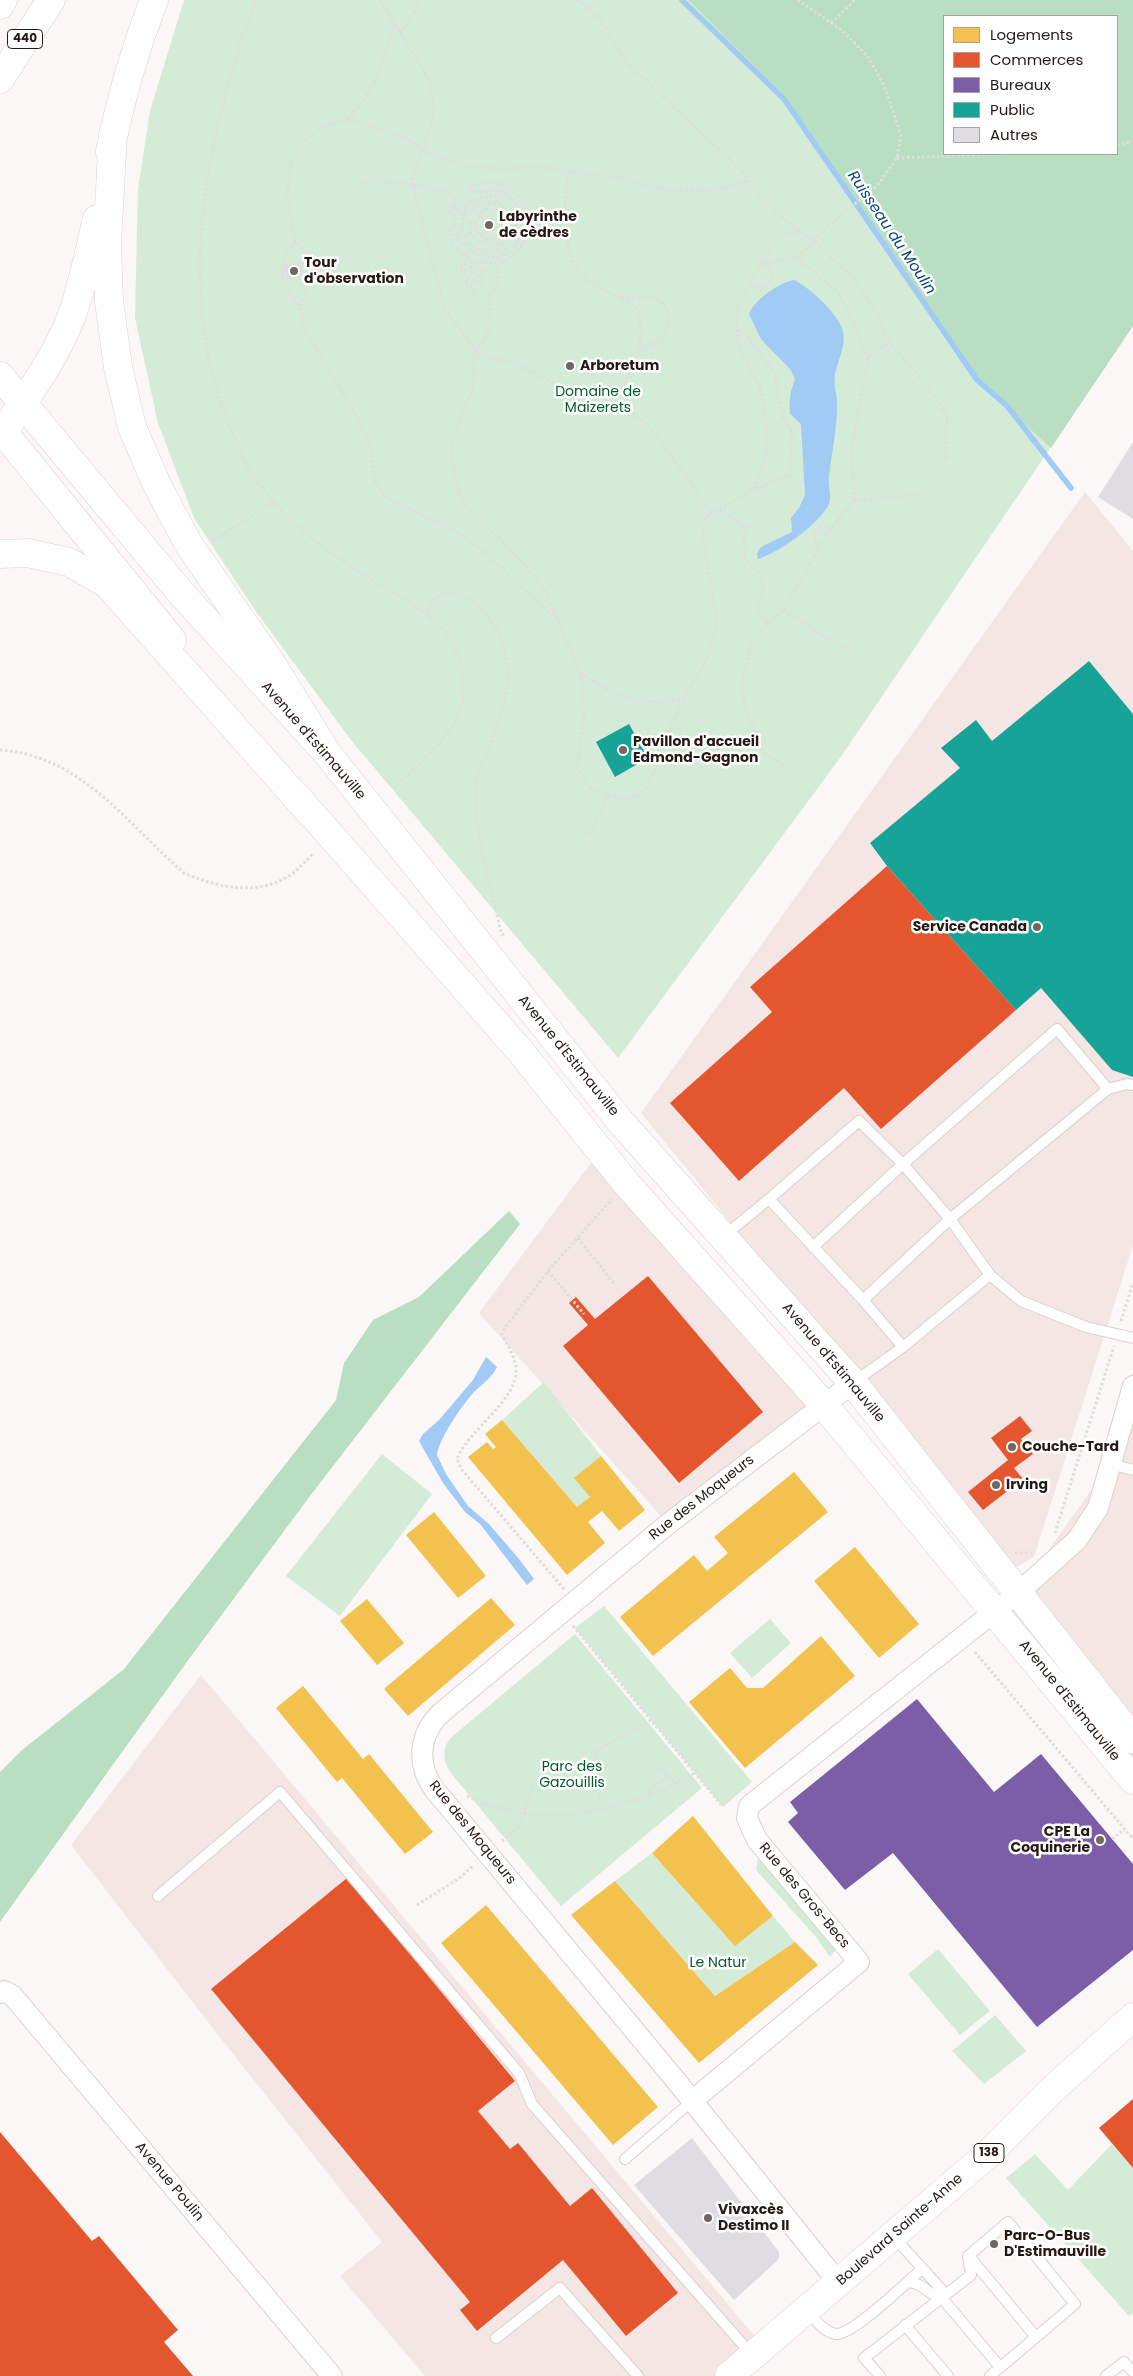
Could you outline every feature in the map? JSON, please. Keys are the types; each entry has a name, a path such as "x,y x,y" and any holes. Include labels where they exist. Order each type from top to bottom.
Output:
{"main road":[{"path":"0,5 3,0"},
{"name":"440","path":"0,79 51,0"},
{"path":"1,433 23,405 60,342 72,315 83,279 113,134 139,38 154,0"},
{"path":"113,134 107,244 109,301 118,366 132,428 157,485 195,553 272,664 327,753"},
{"name":"Avenue d'Estimauville","path":"0,376 181,593 327,753 620,1120 853,1383 1133,1739"},
{"name":"Avenue d'Estimauville","path":"1,433 312,815 521,1052 626,1183 823,1404 995,1610 1133,1780"},
{"path":"0,554 28,553 69,562 108,584 312,815"},
{"name":"Boulevard Sainte-Anne","path":"729,2376 987,2155 1053,2089 1133,2017"}],"street":[{"name":"Rue des Moqueurs","path":"838,2282 692,2101 434,1789 424,1769 422,1746 431,1725 449,1707 668,1524 853,1383"},
{"name":"Rue des Gros-Becs","path":"692,2101 859,1962 756,1840 747,1818 749,1806 961,1636 1018,1593 1077,1540 1098,1508 1133,1386"},
{"name":"Avenue Poulin","path":"2,1992 19,2003 332,2376"}],"lane":[{"path":"813,1247 903,1164 1057,1029 1108,1089"},
{"path":"863,1300 950,1219 1108,1089 1127,1084 1133,1085"},
{"path":"724,1237 859,1121 903,1164 950,1219 990,1275 1021,1301 1086,1327 1133,1338"},
{"path":"769,1198 863,1300 903,1347"},
{"path":"853,1383 903,1347 990,1275"},
{"path":"1110,1464 1133,1470"},
{"path":"158,1896 280,1792 519,2073 532,2104 752,2356"},
{"path":"625,2158 692,2101"},
{"path":"968,2256 1008,2222 1075,2304 990,2376"},
{"path":"893,2236 941,2289 940,2297"},
{"path":"880,2376 864,2358 905,2324 971,2275 968,2256"},
{"path":"968,2256 1036,2337"},
{"path":"806,2310 826,2331 837,2334 844,2333 864,2320 922,2269"},
{"path":"907,2282 920,2284 933,2295 940,2297 1000,2367"},
{"path":"496,2338 560,2288 638,2376"},
{"path":"905,2324 948,2376"},
{"path":"1106,2376 1124,2362 1133,2372"}],"path":[{"path":"256,0 233,68 207,178 200,247 200,305 208,362 227,422 250,470 274,501 316,541 368,578 426,613 446,632 457,653 462,669 462,708 453,724 427,755 392,790"},
{"path":"380,0 427,76 433,96 432,124 413,178 445,309 474,350 489,357 516,364 571,392 618,399 656,435 685,474 710,514"},
{"path":"401,34 421,0"},
{"path":"576,0 584,4 600,19 627,63 741,170 762,199 854,278 876,313 891,344 928,387 947,416 945,459"},
{"path":"764,263 796,258 814,242 818,234 877,186 898,158 901,134 886,90 869,58 844,32 798,0"},
{"path":"831,23 855,0"},
{"path":"347,119 356,111 379,75 394,24"},
{"path":"300,307 308,285 305,252 295,240 287,197 291,160 303,142 313,133 335,122 347,119 363,121 404,138 424,151 468,166 497,169 540,168 568,170 620,178 647,186 673,190 705,190 731,186 748,180"},
{"path":"1118,145 1133,141"},
{"path":"898,158 972,155"},
{"path":"568,170 564,211 572,258 582,275 622,298 639,311 642,332 638,352 618,399"},
{"path":"360,184 371,179 442,190 466,207"},
{"path":"465,255 468,252 482,256 497,257 503,262 519,252 527,239 528,231 528,214 524,204 514,192 495,183 471,186 469,191 472,193 490,190 504,192 514,200 520,211 523,232 514,247"},
{"path":"487,223 477,216 486,209 494,210 503,219 500,234 486,239 476,230 475,223 470,222 470,234 478,241 488,245 500,243 509,252 504,255 498,250 484,251 476,249 469,243 463,246 456,233 462,231 464,213 471,201 483,197 496,196 496,203"},
{"path":"471,211 477,205 499,204 507,212 510,230 514,232 515,214 520,211"},
{"path":"464,213 452,205 450,212 455,216 454,226 449,228 453,246 472,261 497,264 499,270 498,285 490,296 491,326 482,343 474,350 473,388 451,442 454,477 461,500 475,518 499,538 545,591 582,678 584,715 577,769 590,788 627,800 644,791 684,699 700,675 711,648 715,626 713,591 704,556 702,533 705,518 737,501 754,489 790,475 792,432 783,418 774,372 747,336 738,330"},
{"path":"754,489 764,464 767,441 765,413 760,387 740,351 736,322 739,303 749,282 764,263 773,244 788,233 800,232"},
{"path":"465,237 470,234"},
{"path":"295,240 284,255 281,265 286,291 300,307 306,332 361,424 371,449 375,484 384,495 447,526 477,546 557,619"},
{"path":"783,765 764,753 745,708 742,682 751,645 768,622 783,610 819,548 854,500 852,449 868,358 838,292 796,258"},
{"path":"471,267 472,261"},
{"path":"474,298 474,288 465,285 467,278 483,284 482,277 460,268 463,263 487,271"},
{"path":"749,282 757,288 766,287 771,279 771,269 764,263"},
{"path":"622,298 654,298 665,304 670,317 667,334 638,352"},
{"path":"868,358 877,349 891,344"},
{"path":"854,500 872,500 924,493"},
{"path":"195,553 274,501"},
{"path":"719,509 746,527 756,525"},
{"path":"819,548 815,542 814,533 819,526 832,528"},
{"path":"746,527 744,535 745,558 762,576 763,589 756,608 768,622"},
{"path":"426,613 436,598 445,592 460,595 477,603 487,614 505,652 508,669 507,692 503,713 476,780 476,804 480,839 494,897"},
{"path":"783,610 856,655"},
{"path":"579,672 618,696 660,703 684,699"},
{"path":"0,750 17,751 43,759 84,780 172,863 184,873 202,881 221,887 262,886 289,876 313,854"},
{"path":"589,836 609,795"},
{"path":"564,1589 462,1470 457,1459 462,1447 513,1386 516,1370 513,1357 502,1334 548,1271 626,1183"},
{"path":"578,1238 615,1285"},
{"path":"548,1271 584,1314"},
{"path":"572,1625 723,1806"},
{"path":"961,1636 1133,1839"},
{"path":"601,1810 595,1752 651,1720"},
{"path":"657,1768 677,1783"},
{"path":"467,1796 524,1815 601,1810 650,1795 677,1783 695,1772"},
{"path":"650,1795 650,1789 668,1776"},
{"path":"512,1834 521,1825 534,1778"},
{"path":"1112,1839 1125,1829"},
{"path":"417,1905 458,1879 475,1865"}],"shaded area":[{"path":"1085,492 1133,551 1133,1245 1034,1557 1013,1569 641,1113"},
{"path":"593,1160 823,1404 668,1524 479,1313"},
{"path":"1133,1386 1133,1780 995,1610 1018,1593 1110,1464"},
{"path":"201,1675 763,2346 729,2376 425,2376 340,2276 382,2242 71,1845"}],"green space":[{"name":"Domaine de Maizerets","path":"184,0 1133,0 1133,326 840,758 618,1058 351,740 257,613 194,518 158,423 135,318 138,189 150,111"},
{"path":"688,0 1133,0 1133,326 1051,448 977,380 786,97"},
{"path":"509,1211 520,1224 313,1492 186,1663 0,1922 0,1772 21,1751 124,1669 336,1400 344,1363 373,1320 419,1297"},
{"path":"544,1382 601,1456 575,1478 590,1497 577,1507 502,1420"},
{"path":"382,1454 432,1494 340,1616 286,1576"},
{"path":"604,1606 752,1782 723,1807 575,1628"},
{"path":"770,1619 791,1643 752,1678 730,1653"},
{"name":"Parc des Gazouillis","path":"575,1634 702,1788 561,1906 450,1772 444,1752 447,1743 454,1735"},
{"name":"Le Natur","path":"652,1853 735,1945 773,1916 795,1942 715,1996 615,1881"},
{"path":"758,1859 836,1949 830,1957 816,1937 756,1870"},
{"path":"938,1949 990,2011 960,2035 908,1974"},
{"path":"995,2015 1026,2051 984,2084 952,2051"},
{"path":"1112,2144 1133,2167 1133,2313 1129,2316 1006,2178 1035,2154 1068,2190"}],"water":[{"path":"794,280 807,288 828,308 839,322 844,334 835,379 837,411 829,478 830,501 824,512 808,529 777,550 758,559 757,554 761,547 792,532 791,518 799,508 805,495 801,424 790,414 790,396 795,379 790,369 761,339 749,314 761,298 781,285"},
{"path":"486,1357 497,1367 491,1377 476,1390 459,1411 442,1439 437,1455 446,1474 468,1506 489,1524 534,1579 527,1585 480,1524 465,1512 443,1483 419,1441 423,1434 439,1420 473,1380"}],"building: Logements":[{"path":"502,1420 577,1507 590,1497 574,1478 601,1456 645,1510 619,1531 602,1511 588,1522 605,1543 567,1575 468,1457 487,1442 493,1449 496,1447 485,1434"},
{"path":"794,1472 828,1512 653,1656 620,1617 694,1555 707,1571 728,1553 714,1537"},
{"path":"434,1512 486,1576 458,1598 406,1535"},
{"path":"855,1547 919,1624 879,1658 814,1581"},
{"path":"491,1598 515,1625 408,1716 384,1689"},
{"path":"367,1599 404,1643 377,1665 340,1621"},
{"path":"821,1636 855,1676 745,1768 689,1702 730,1668 747,1688 763,1688"},
{"path":"303,1686 363,1759 369,1754 433,1832 405,1854 342,1778 337,1782 276,1708"},
{"name":"Le Natur","path":"693,1816 773,1916 735,1946 652,1853"},
{"name":"Le Natur","path":"615,1881 715,1996 795,1942 818,1965 699,2063 571,1915"},
{"path":"486,1905 658,2107 613,2145 441,1943"}],"building: Commerces":[{"path":"887,866 1016,1010 881,1129 844,1088 739,1181 670,1103 772,1012 750,987"},
{"path":"648,1276 763,1412 679,1483 563,1346 588,1325 569,1303 576,1297 595,1319"},
{"path":"1020,1416 1032,1431 1021,1439 1033,1454 1014,1468 1023,1479 983,1510 968,1492 1008,1460 991,1438"},
{"path":"347,1878 515,2081 478,2111 510,2149 518,2143 570,2206 592,2188 678,2293 626,2336 563,2260 477,2331 460,2310 470,2302 211,1989"},
{"path":"1133,2099 1133,2168 1099,2128"},
{"path":"0,2132 92,2241 99,2236 178,2330 164,2342 193,2376 0,2376"}],"building: Bureaux":[{"path":"917,1699 994,1792 1041,1754 1133,1864 1133,1950 1037,2027 893,1853 845,1890 788,1822 798,1813 790,1802"}],"building: Public":[{"name":"Service Canada","path":"1089,661 1133,714 1133,1077 1112,1070 1041,988 1016,1010 887,866 870,843 960,768 941,748 976,720 992,741"},
{"name":"Pavillon d'accueil Edmond-Gagnon","path":"629,724 648,758 615,777 596,742"}],"building: Autres":[{"path":"301,262 303,276 287,279 284,265"},
{"path":"1133,442 1133,519 1098,497"},
{"name":"Vivaxcès Destimo II","path":"692,2138 779,2252 779,2258 776,2262 734,2300 634,2185"}],"waterway":[{"name":"Ruisseau du Moulin","path":"682,0 784,99 977,380 1007,406 1071,488"}],"place":[{"name":"Labyrinthe de cèdres","path":"489,225"},
{"name":"Tour d'observation","path":"294,271"},
{"name":"Arboretum","path":"570,366"},
{"name":"Pavillon d'accueil Edmond-Gagnon","path":"623,750"},
{"name":"Service Canada","path":"1037,927"},
{"name":"Couche-Tard","path":"1012,1447"},
{"name":"Irving","path":"996,1485"},
{"name":"CPE La Coquinerie","path":"1100,1840"},
{"name":"Vivaxcès Destimo II","path":"708,2218"},
{"name":"Parc-O-Bus D'Estimauville","path":"994,2244"}]}
